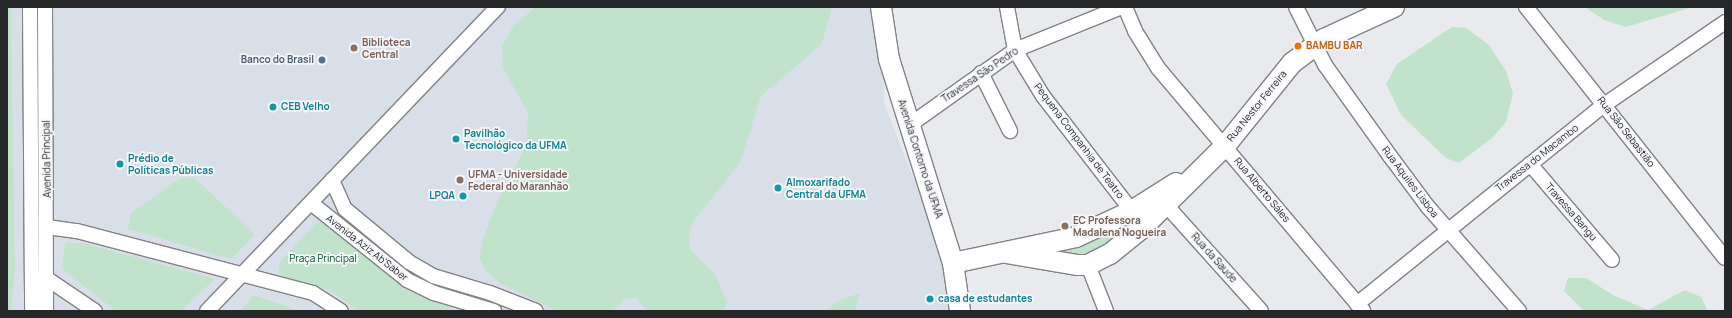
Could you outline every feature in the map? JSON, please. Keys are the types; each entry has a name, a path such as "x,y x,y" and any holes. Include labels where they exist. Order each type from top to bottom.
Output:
{"street":[{"name":"Avenida Principal","path":"30,7 32,311"},
{"name":"Avenida Principal","path":"45,7 48,227 46,311"},
{"path":"207,311 498,7"},
{"name":"Avenida Contorno da UFMA","path":"881,7 889,59 953,263 960,311"},
{"path":"1007,7 1015,50"},
{"name":"Travessa São Pedro","path":"910,124 1015,50 1122,7"},
{"name":"Rua Alberto Sáles","path":"1125,7 1135,31 1158,68 1360,308"},
{"name":"Rua Aquiles Lisboa","path":"1296,7 1325,65 1390,156 1447,229 1519,311"},
{"name":"Rua Nestor Ferreira","path":"1006,253 1088,265 1110,254 1166,205 1206,163 1225,146 1280,75 1314,45 1349,25 1394,7"},
{"name":"Rua São Sebastião","path":"1526,7 1725,258"},
{"name":"Travessa do Macambo","path":"1360,308 1447,229 1604,105 1725,22"},
{"name":"Pequena Companhia de Teatro","path":"1015,50 1043,96 1132,211"},
{"path":"981,73 1010,131"},
{"name":"Rua Nestor Ferreira","path":"953,263 1076,237 1132,211 1206,163"},
{"name":"Travessa Bangu","path":"1530,164 1612,260"},
{"name":"Avenida Aziz Ab'Saber","path":"332,180 339,201 352,217 408,262 442,279 504,297 536,311"},
{"name":"Avenida Aziz Ab'Saber","path":"311,203 401,276 461,306 494,311"},
{"name":"Rua da Saude","path":"1166,205 1261,311"},
{"path":"48,227 77,231 313,293 341,311"},
{"path":"1088,265 1106,311"},
{"path":"31,278 46,278 95,311"},
{"path":"434,293 442,279"}],"shaded area":[{"name":"UFMA - Universidade Federal do Maranhão","path":"7,7 883,7 884,103 944,257 951,311 7,311"}],"green space":[{"path":"7,7 11,7 15,269 11,311 7,311"},
{"path":"536,7 832,7 822,44 761,96 740,163 693,222 689,235 690,249 715,274 727,302 723,311 647,311 636,298 625,299 612,311 557,311 500,283 486,271 479,258 483,240 496,204 526,146 528,113 503,68 502,45 514,25"},
{"path":"1585,7 1693,7 1626,27 1604,20"},
{"path":"1452,27 1466,28 1489,45 1506,71 1513,93 1506,122 1492,138 1459,163 1446,158 1401,115 1386,84 1397,64"},
{"path":"194,177 255,235 231,259 128,229 131,213 180,178"},
{"path":"1156,207 1096,253 1075,254 1057,252"},
{"name":"Praça Principal","path":"323,221 407,287 450,307 448,311 358,311 331,291 282,277 279,273 279,263 315,224"},
{"path":"65,243 83,243 215,279 181,311 116,311 62,269"},
{"path":"1568,278 1586,278 1613,295 1648,310 1685,290 1701,297 1708,311 1584,311 1564,291"},
{"path":"860,293 855,311 824,311 840,300"},
{"path":"254,295 297,310 299,311 240,311"}],"place":[{"name":"BAMBU BAR","path":"1298,46"},
{"name":"Biblioteca Central","path":"354,48"},
{"name":"Banco do Brasil","path":"322,60"},
{"name":"CEB Velho","path":"273,107"},
{"name":"Pavilhão Tecnológico da UFMA","path":"456,139"},
{"name":"Prédio de Políticas Públicas","path":"120,164"},
{"name":"UFMA - Universidade Federal do Maranhão","path":"460,180"},
{"name":"Almoxarifado Central da UFMA","path":"778,188"},
{"name":"LPQA","path":"463,196"},
{"name":"EC Professora Madalena Nogueira","path":"1065,226"},
{"name":"casa de estudantes","path":"930,299"}]}
